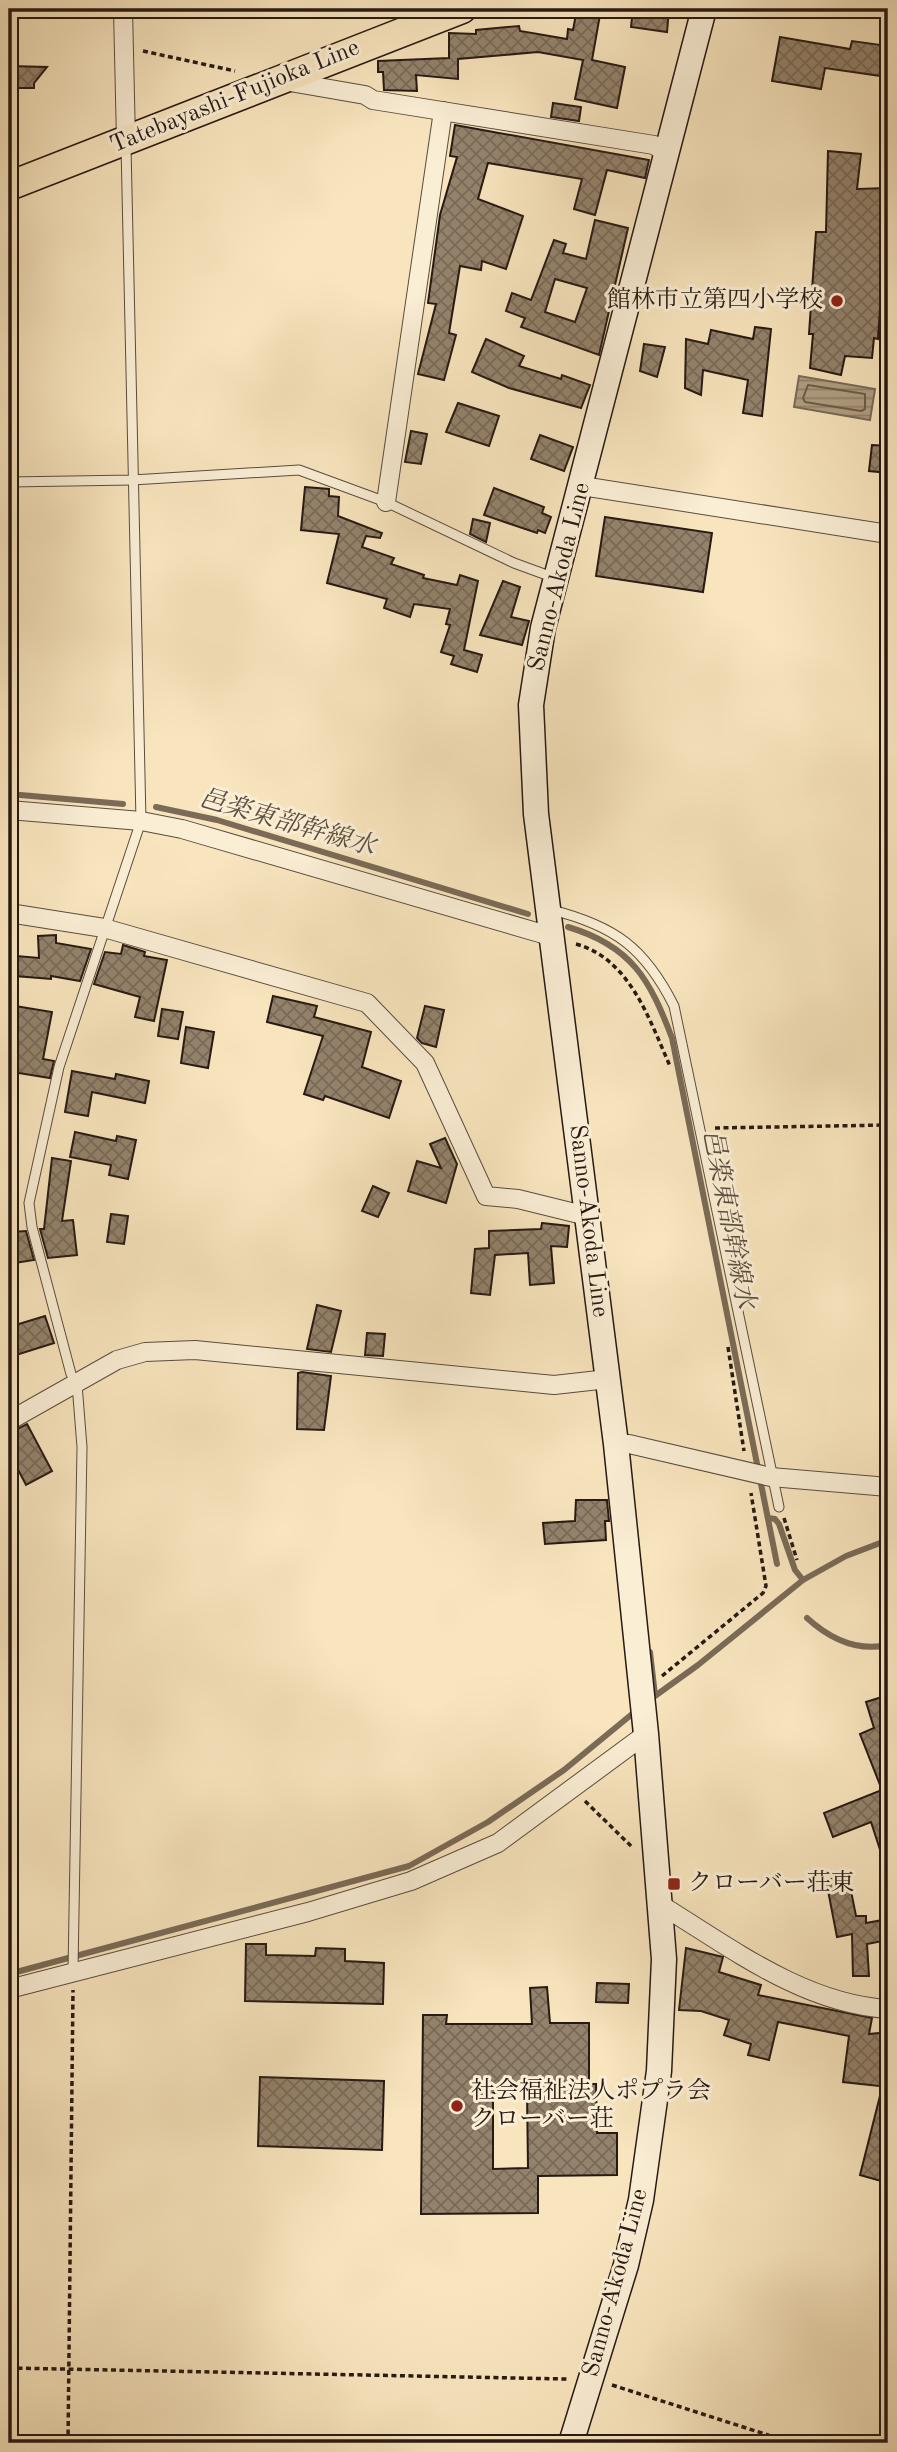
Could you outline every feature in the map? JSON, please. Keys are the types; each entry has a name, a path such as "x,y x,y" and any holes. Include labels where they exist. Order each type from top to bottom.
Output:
{"main road":[{"name":"Tatebayashi-Fujioka Line","path":"9,186 277,80 408,19 462,9"},
{"name":"Sanno-Akoda Line","path":"571,2443 626,2265 641,2200 652,2125 663,2014 661,1905 616,1444 536,814 531,705 536,660 556,578 704,9"}],"street":[{"path":"123,9 126,141"},
{"path":"277,80 443,111 654,145 667,154"},
{"path":"386,502 443,111"},
{"path":"582,486 888,534"},
{"path":"9,810 141,821 182,829 551,936"},
{"path":"9,913 104,928 367,1003 425,1063 486,1196 518,1199 587,1216"},
{"path":"9,1420 117,1360 145,1352 195,1350 554,1385 608,1379"},
{"path":"616,1444 629,1444 770,1477 888,1487"},
{"path":"9,1989 308,1912 411,1881 498,1843 646,1734"},
{"path":"661,1905 751,1961 838,2001 888,2009"}],"lane":[{"path":"73,1971 82,1447 77,1384 71,1374 46,1281 29,1203 59,1067 141,821 126,141"},
{"path":"9,482 132,480 299,470 386,502 514,563 556,578"},
{"path":"547,909 570,915 614,934 640,953 657,973 674,1006 770,1477 779,1507"}],"path":[{"path":"124,47 239,72"},
{"path":"551,936 591,948 634,987 670,1066 673,1079"},
{"path":"701,1129 888,1125"},
{"path":"641,1686 663,1676 763,1593 766,1586 727,1340"},
{"path":"779,1507 797,1560"},
{"path":"573,1790 659,1872"},
{"path":"68,2443 73,1971"},
{"path":"9,2368 591,2379 793,2443"}],"water":[{"path":"799,376 875,389 870,420 794,407"}],"building":[{"path":"577,9 601,9 592,60 625,67 617,108 575,99 583,60 538,52 458,59 458,79 416,75 417,91 384,90 383,72 378,72 378,61 449,58 449,33 476,34 476,30 519,26 520,31 567,39 568,29 573,30"},
{"path":"633,9 669,9 667,32 631,27"},
{"path":"780,37 850,49 852,41 888,46 888,77 825,68 821,89 772,81"},
{"path":"9,66 47,67 34,83 34,88 9,88"},
{"path":"553,103 581,107 579,121 551,117"},
{"path":"455,125 649,160 645,178 607,170 595,215 574,209 582,179 488,163 478,199 523,216 506,269 482,261 481,270 460,266 449,333 456,335 444,380 418,374 436,304 428,303 440,215 457,157 450,156"},
{"path":"828,151 861,154 857,189 888,188 888,278 882,278 878,339 874,338 872,358 845,356 841,375 810,368 813,334 809,334 816,232 826,232"},
{"path":"595,220 628,228 599,355 521,327 525,318 506,311 512,293 531,300 554,240 566,244 563,253 586,259","holes":["555,279 587,288 575,322 545,312"]},
{"path":"755,327 771,329 762,416 743,413 748,380 703,370 701,395 685,388 686,339 708,344 711,330 753,339"},
{"path":"486,339 524,356 519,366 561,379 562,375 590,385 581,408 509,388 472,372"},
{"path":"644,344 665,347 657,377 640,371"},
{"path":"458,403 499,416 489,446 446,432"},
{"path":"411,431 427,434 421,464 405,462"},
{"path":"540,435 573,447 564,471 531,459"},
{"path":"872,445 888,446 888,473 869,471"},
{"path":"305,487 329,489 329,496 339,497 338,516 382,533 380,538 366,536 362,547 394,558 391,564 424,575 423,578 457,585 460,575 478,581 464,650 482,655 477,672 451,664 454,656 441,652 450,625 446,624 450,609 414,604 410,617 384,608 387,599 327,583 339,534 301,530"},
{"path":"494,488 544,507 542,513 551,517 545,533 538,530 537,533 484,515"},
{"path":"605,517 712,533 703,592 596,576"},
{"path":"473,519 490,523 486,542 470,534"},
{"path":"503,581 520,587 511,617 529,621 522,645 480,635"},
{"path":"56,935 56,943 91,949 80,981 51,976 51,979 15,976 17,956 39,958 38,936"},
{"path":"123,945 145,952 144,956 167,960 154,1021 135,1017 140,997 94,984 105,952 121,954"},
{"path":"273,996 317,1006 314,1017 371,1032 362,1067 401,1081 389,1118 325,1096 323,1100 304,1094 323,1036 267,1022"},
{"path":"9,1005 52,1012 43,1059 54,1061 50,1078 12,1072 16,1048 9,1047"},
{"path":"425,1006 444,1010 436,1047 422,1043 417,1038"},
{"path":"162,1009 183,1012 178,1039 158,1036"},
{"path":"186,1027 214,1032 208,1068 181,1063"},
{"path":"72,1071 115,1079 116,1074 149,1081 145,1103 92,1092 88,1116 65,1112"},
{"path":"75,1132 116,1141 117,1136 136,1140 128,1179 109,1175 111,1165 70,1157"},
{"path":"445,1138 457,1164 446,1203 408,1191 417,1161 441,1168 430,1144"},
{"path":"52,1158 71,1161 62,1221 73,1220 77,1255 48,1258 40,1229 44,1229"},
{"path":"373,1186 389,1193 378,1217 362,1211"},
{"path":"111,1214 128,1216 124,1244 107,1242"},
{"path":"542,1223 569,1226 567,1247 551,1246 554,1283 530,1285 528,1253 495,1255 490,1295 471,1293 475,1249 489,1248 489,1231 541,1229"},
{"path":"26,1231 34,1260 14,1263 12,1232"},
{"path":"317,1305 341,1311 331,1352 307,1349"},
{"path":"45,1316 54,1343 13,1356 9,1327"},
{"path":"367,1333 385,1334 383,1356 365,1355"},
{"path":"298,1373 331,1376 324,1430 297,1429"},
{"path":"27,1424 52,1471 26,1485 9,1452 9,1433"},
{"path":"576,1500 607,1500 609,1521 605,1521 606,1540 545,1544 543,1523 575,1521"},
{"path":"888,1695 888,1865 885,1865 871,1822 833,1837 824,1813 882,1790 860,1734 874,1728 866,1702"},
{"path":"848,1876 856,1916 866,1916 866,1923 888,1919 888,1940 867,1944 869,1976 853,1976 852,1934 837,1937 826,1880"},
{"path":"246,1944 266,1944 266,1955 315,1956 316,1948 345,1949 345,1961 384,1963 383,2004 245,2001"},
{"path":"686,1948 723,1957 719,1972 761,1985 758,1995 872,2018 869,2034 888,2032 888,2087 843,2082 849,2036 778,2022 769,2060 748,2055 751,2044 724,2035 729,2020 701,2011 679,2010"},
{"path":"597,1983 629,1984 628,2003 596,2002"},
{"name":"社会福祉法人ポプラ会 クローバー荘","path":"547,1987 550,2023 589,2023 589,2084 596,2084 597,2133 617,2133 617,2175 538,2176 538,2213 421,2214 423,2015 447,2015 446,2024 532,2024 530,1988","holes":["527,2092 528,2168 493,2169 493,2093"]},
{"path":"260,2077 384,2081 382,2150 258,2146"},
{"path":"882,2088 888,2089 888,2183 860,2175"}],"waterway":[{"name":"邑楽東部幹線水","path":"9,794 123,804"},
{"name":"邑楽東部幹線水","path":"156,807 217,820 528,914"},
{"name":"邑楽東部幹線水","path":"568,927 608,944 636,968 655,999 672,1038 777,1564"},
{"path":"768,1518 775,1519 779,1524 795,1570 803,1580"},
{"path":"648,1701 698,1665 803,1580 846,1556 888,1540"},
{"path":"807,1618 844,1642 865,1647 888,1645"},
{"path":"650,1652 655,1695"},
{"path":"9,1974 409,1866 488,1822 564,1770 637,1710"}],"place":[{"name":"館林市立第四小学校","path":"837,301"},
{"name":"クローバー荘東","path":"674,1884"},
{"name":"社会福祉法人ポプラ会 クローバー荘","path":"457,2106"}]}
